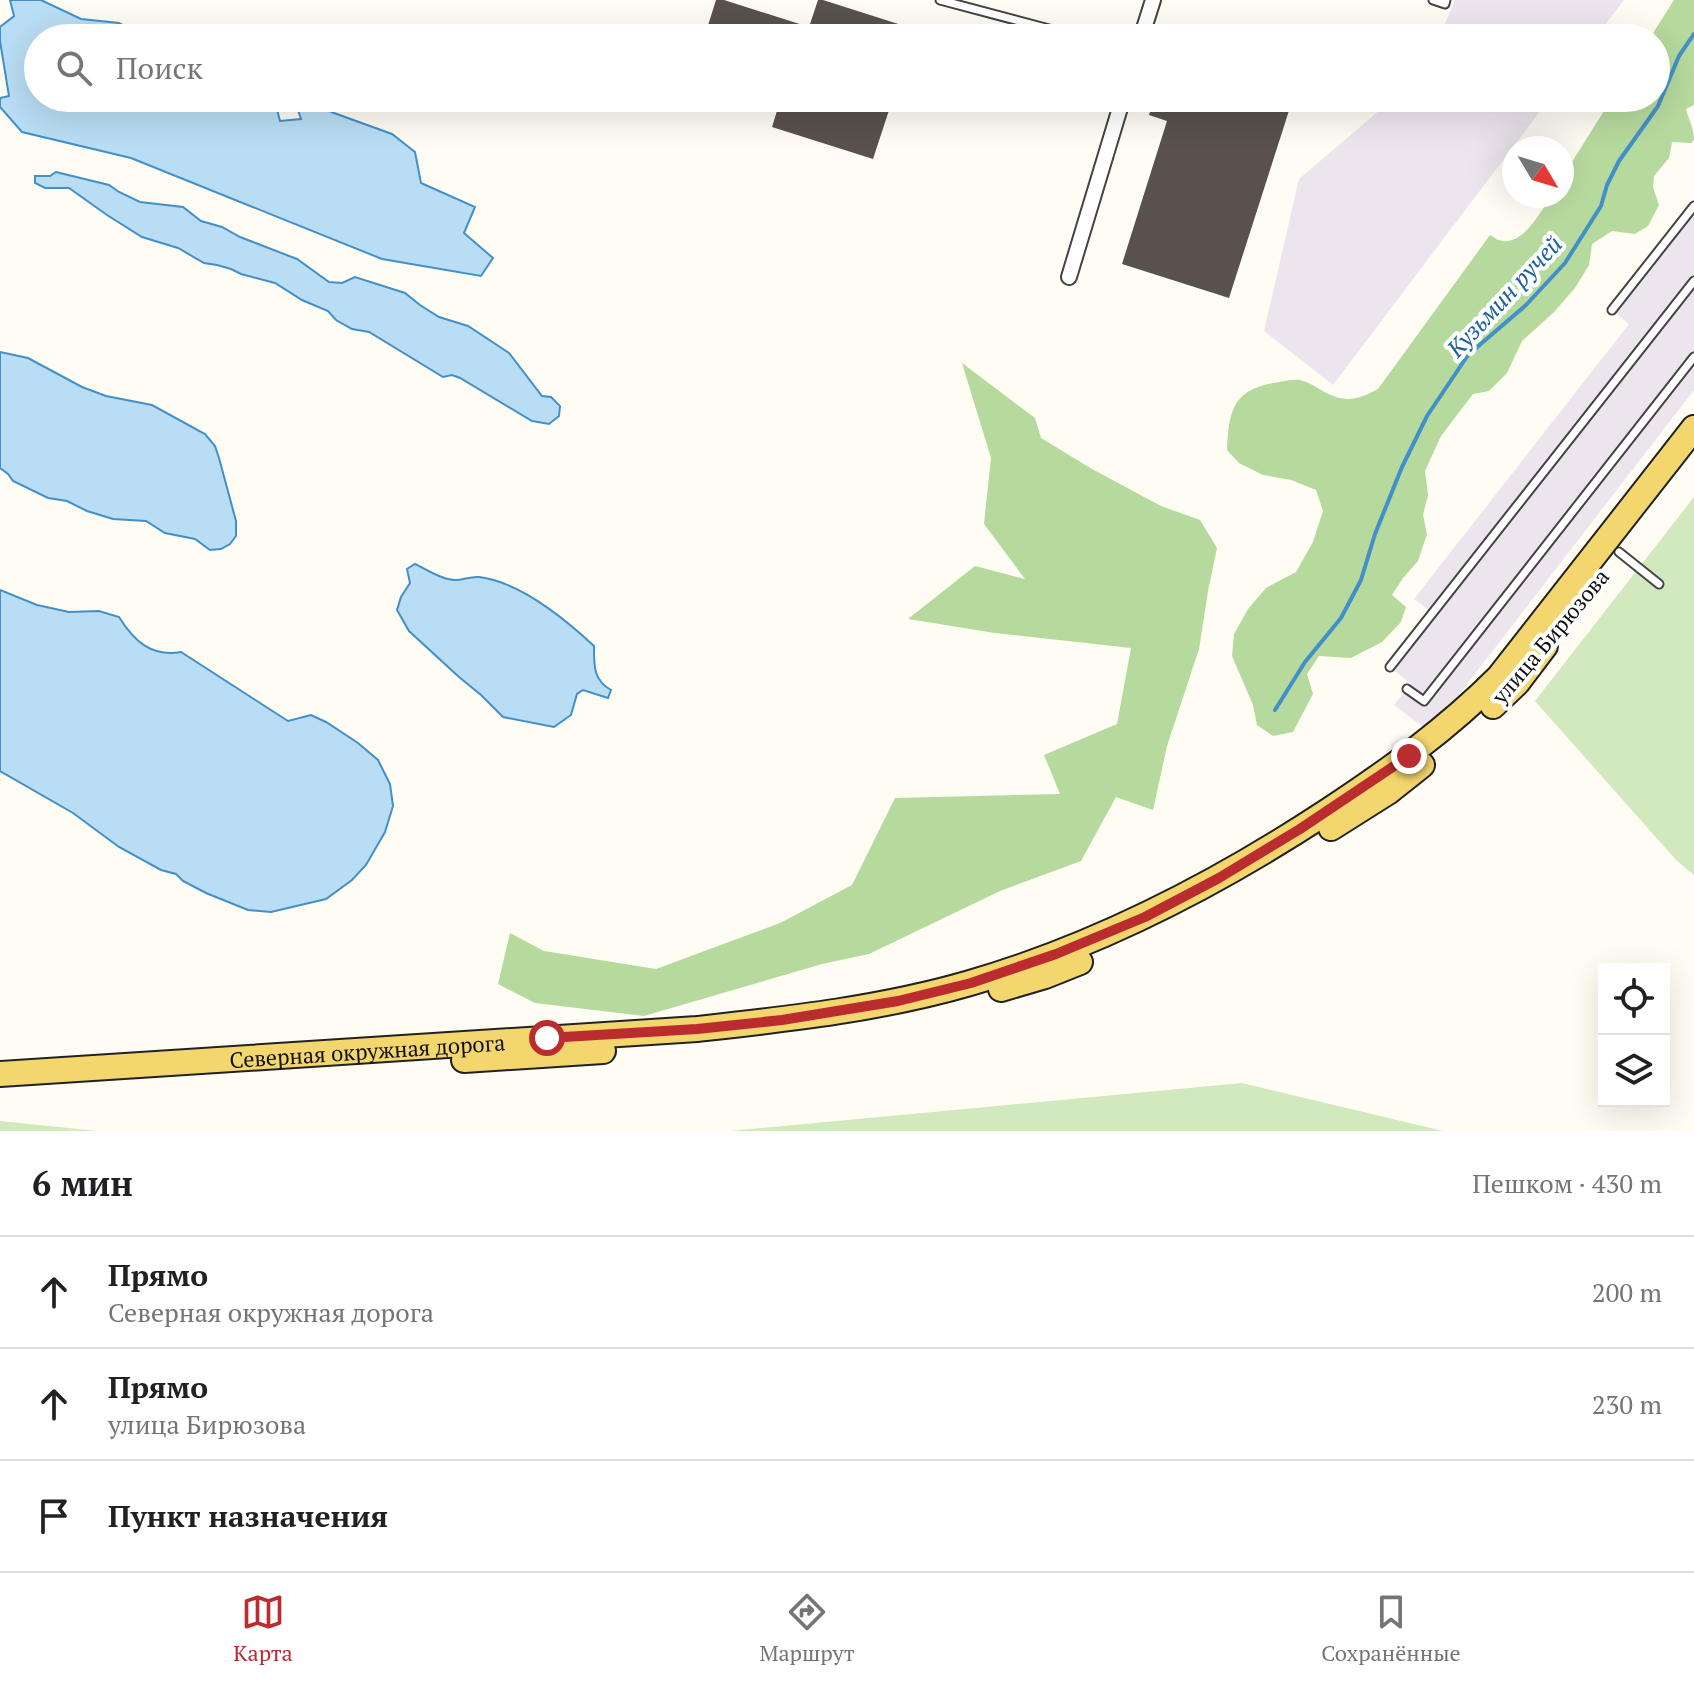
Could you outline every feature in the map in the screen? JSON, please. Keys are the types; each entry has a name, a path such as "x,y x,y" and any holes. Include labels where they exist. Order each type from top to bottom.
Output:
{"main road":[{"name":"улица Бирюзова","path":"971,983 1056,954 1132,922 1207,884 1300,829 1381,776 1436,735 1468,709 1499,677 1694,428"},
{"name":"улица Бирюзова","path":"953,1004 1045,976 1128,942 1216,898 1388,792 1457,739 1517,683 1694,455"},
{"name":"Северная окружная дорога","path":"0,1074 697,1029 782,1020 898,1001 971,983"},
{"name":"Северная окружная дорога","path":"0,1090 708,1043 883,1020 953,1004"}],"street":[{"path":"1145,24 1153,0"},
{"path":"1069,277 1119,112"}],"lane":[{"path":"940,0 1030,24"},
{"path":"1433,0 1445,4 1446,0"},
{"path":"1612,310 1694,206"},
{"path":"1390,667 1694,281"},
{"path":"1407,689 1424,701 1694,357"},
{"path":"1619,552 1659,584"}],"shaded area":[{"path":"1455,0 1624,0 1606,24 1445,24"},
{"path":"1378,112 1539,112 1521,136 1502,136 1502,161 1333,385 1264,331 1299,179"},
{"path":"1694,206 1694,390 1430,732 1394,705 1411,684 1390,667 1431,612 1414,599 1629,324 1612,310"}],"green space":[{"path":"1674,0 1694,0 1694,105 1686,109 1694,140 1691,143 1672,142 1669,158 1654,176 1653,187 1659,205 1648,226 1635,234 1612,231 1592,244 1589,265 1575,288 1522,341 1507,373 1489,391 1473,394 1441,436 1425,471 1428,495 1423,515 1427,534 1418,561 1392,595 1406,607 1401,622 1382,642 1351,658 1319,656 1307,674 1313,694 1293,732 1273,736 1257,725 1253,705 1232,656 1234,634 1248,609 1266,588 1296,572 1313,542 1323,511 1316,490 1291,480 1263,475 1239,463 1227,450 1229,424 1236,405 1249,391 1290,380 1305,381 1343,399 1363,396 1378,389 1490,235 1498,240 1511,241 1525,232 1543,208 1574,208 1574,159 1603,112 1670,112 1670,24 1659,24"},
{"path":"962,363 1035,418 1041,438 1161,506 1200,520 1217,548 1199,649 1167,746 1153,810 1116,797 1081,861 1000,891 869,954 822,964 644,1016 535,1003 498,984 510,933 544,951 656,969 780,923 852,885 895,798 1060,794 1044,755 1117,724 1131,648 995,633 908,619 975,566 1025,579 984,524 991,458"},
{"path":"1694,497 1694,875 1676,860 1535,701"},
{"path":"1242,1083 1443,1131 730,1131"},
{"path":"0,1121 97,1131 0,1131"}],"water":[{"path":"10,0 41,0 81,19 121,24 24,24 24,112 278,112 280,121 301,119 299,112 332,112 392,134 415,152 421,183 475,207 464,233 493,258 481,276 382,259 131,158 22,132 0,107 0,98 9,96 0,27 14,16"},
{"path":"56,172 109,185 140,202 183,207 201,221 297,259 329,282 342,283 355,277 405,293 439,317 468,326 509,353 542,396 551,397 560,406 559,416 549,424 532,421 460,378 452,375 443,377 369,332 352,329 328,311 302,300 275,283 204,263 178,248 142,237 69,188 45,188 35,183 35,176 50,176"},
{"path":"0,352 28,358 82,387 106,396 152,405 205,434 215,446 236,521 236,536 230,544 210,550 195,539 165,533 146,521 113,519 67,501 48,498 13,481 0,468"},
{"path":"415,564 450,580 476,577 495,580 541,603 594,646 598,677 611,690 608,698 583,690 577,694 571,715 554,727 503,717 409,631 397,610 410,583 407,569"},
{"path":"0,590 37,605 69,612 99,611 119,617 144,645 161,652 181,652 288,721 311,715 358,743 378,760 390,784 393,806 385,832 366,865 326,899 271,912 248,910 206,893 176,874 161,870 119,847 73,813 0,771"}],"building":[{"path":"716,0 724,0 800,24 708,24"},
{"path":"818,0 898,24 810,24"},
{"path":"777,112 888,112 873,159 772,127"},
{"path":"1150,112 1289,112 1229,298 1122,264 1167,121 1149,115"}],"waterway":[{"name":"Кузьмин ручей","path":"1670,77 1679,56 1694,34"},
{"name":"Кузьмин ручей","path":"1275,710 1305,662 1341,618 1361,580 1375,534 1427,416 1468,355 1526,305 1565,263 1601,206 1619,161 1654,112"}],"route":[{"path":"547,1038 697,1029 782,1020 898,1001 971,983 1056,954 1145,917 1219,878 1300,829 1409,756"}]}
